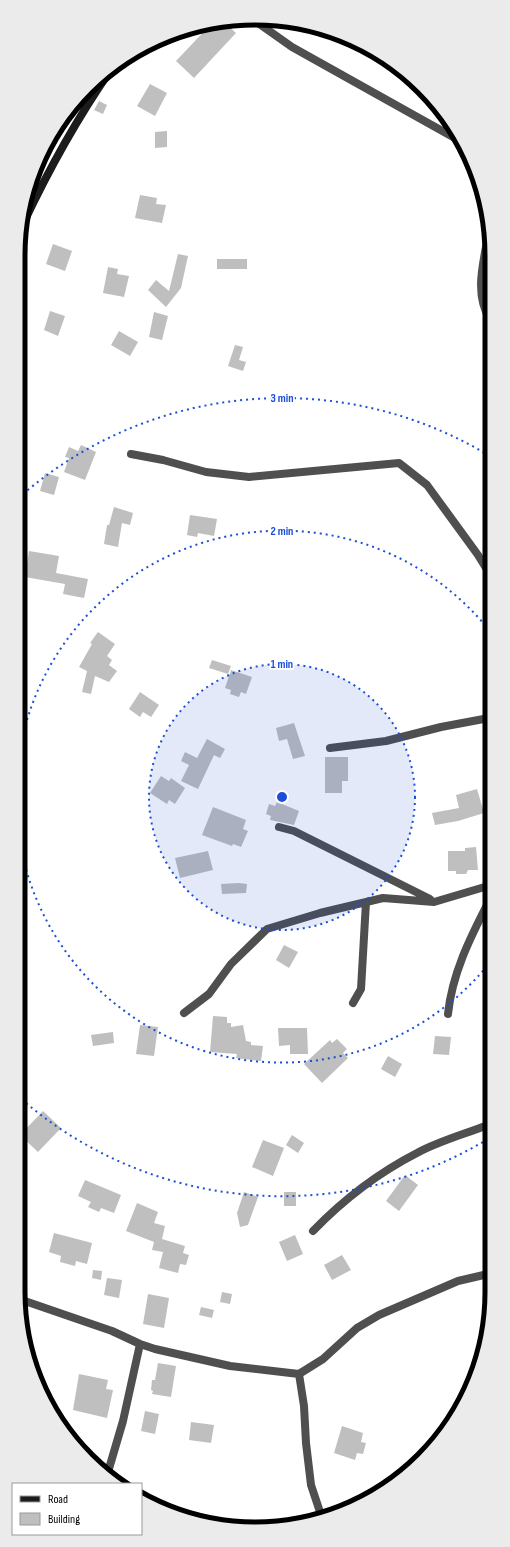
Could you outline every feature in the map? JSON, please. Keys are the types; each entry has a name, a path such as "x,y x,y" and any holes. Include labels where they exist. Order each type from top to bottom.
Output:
{"street":[{"path":"261,25 292,47 452,136"},
{"path":"29,210 46,176 81,114 102,83"},
{"path":"485,249 481,283 485,311"},
{"path":"131,454 163,460 206,472 249,477 399,463 427,485 485,566"},
{"path":"330,748 386,741 441,727 485,719"},
{"path":"278,827 294,831 434,902"},
{"path":"184,1013 209,994 231,964 267,929 320,913 383,898 434,902 485,887"},
{"path":"353,1003 361,989 366,902"},
{"path":"448,1014 450,1000 465,948 485,909"},
{"path":"313,1231 333,1211 378,1176 418,1152 485,1126"},
{"path":"25,1300 112,1331 140,1344 230,1366 299,1374 324,1359 357,1328 379,1314 458,1281 485,1275"},
{"path":"109,1469 123,1421 140,1344"},
{"path":"299,1374 304,1406 306,1443 311,1485 320,1513"}],"building":[{"path":"229,26 236,33 194,78 176,61 205,30"},
{"path":"150,84 167,93 155,116 137,106"},
{"path":"99,101 107,105 103,114 94,110"},
{"path":"167,131 167,147 155,148 155,132"},
{"path":"140,195 157,198 156,204 166,205 162,223 135,218"},
{"path":"53,244 72,251 65,271 46,264"},
{"path":"178,254 188,256 181,288 166,307 148,290 156,280 169,291"},
{"path":"217,259 247,259 247,269 217,269"},
{"path":"108,267 118,269 117,274 129,276 124,297 103,293"},
{"path":"50,311 65,316 58,336 44,330"},
{"path":"154,312 168,316 162,340 149,337"},
{"path":"119,331 138,342 130,356 111,345"},
{"path":"235,345 243,347 239,360 246,362 243,371 228,366"},
{"path":"81,445 96,452 85,480 64,472 69,458 65,457 69,447 78,451"},
{"path":"45,473 59,477 54,495 40,491"},
{"path":"114,507 133,513 130,525 122,523 118,547 104,544 107,525 109,525"},
{"path":"190,515 217,519 214,536 198,533 197,537 187,535"},
{"path":"29,551 59,556 56,573 88,579 84,598 63,594 65,584 25,577"},
{"path":"98,632 115,644 107,656 112,660 109,665 117,671 109,682 95,676 91,694 82,692 87,671 79,667 92,644 90,643"},
{"path":"212,660 231,666 228,674 209,668"},
{"path":"231,670 252,677 246,694 241,692 239,697 230,694 231,690 225,688"},
{"path":"140,692 159,705 151,717 143,712 140,717 129,709"},
{"path":"294,723 305,756 293,759 287,739 279,741 276,728"},
{"path":"207,739 225,749 220,758 214,755 198,789 181,781 189,765 181,761 185,752 197,758"},
{"path":"325,757 348,757 348,781 342,781 342,793 325,793"},
{"path":"161,776 169,781 171,778 185,788 175,804 169,800 167,804 150,793"},
{"path":"477,789 484,813 458,821 435,825 432,813 459,808 456,795"},
{"path":"277,802 299,811 294,825 270,820 271,816 266,814 269,804 275,806"},
{"path":"213,807 246,820 243,829 248,831 241,847 233,844 232,846 202,835"},
{"path":"476,847 478,870 468,870 466,874 456,874 456,871 448,871 448,851 465,851 465,848"},
{"path":"208,851 213,870 180,878 175,858"},
{"path":"221,884 247,884 246,893 222,894"},
{"path":"284,945 298,952 289,968 276,960"},
{"path":"213,1016 227,1017 227,1023 231,1023 231,1027 243,1025 246,1041 251,1042 251,1045 263,1046 261,1061 236,1058 237,1054 210,1052"},
{"path":"140,1025 158,1027 154,1056 136,1054"},
{"path":"278,1028 307,1028 308,1054 290,1054 290,1045 279,1046"},
{"path":"113,1032 114,1043 93,1046 91,1035"},
{"path":"435,1036 451,1037 449,1055 433,1054"},
{"path":"337,1039 347,1049 343,1053 348,1058 322,1083 304,1064 330,1040 332,1043"},
{"path":"388,1056 402,1064 395,1077 381,1069"},
{"path":"43,1111 61,1128 38,1152 25,1140 25,1130"},
{"path":"292,1135 304,1143 298,1153 286,1145"},
{"path":"263,1140 284,1148 273,1176 252,1167"},
{"path":"405,1175 418,1185 399,1211 386,1201"},
{"path":"85,1180 121,1195 114,1213 101,1208 99,1212 88,1207 91,1202 78,1196"},
{"path":"244,1192 258,1197 248,1225 240,1227 237,1213"},
{"path":"284,1192 296,1192 296,1206 284,1206"},
{"path":"137,1203 158,1212 154,1223 165,1226 162,1239 185,1246 183,1253 189,1255 186,1265 180,1264 178,1273 159,1268 163,1252 152,1250 154,1242 126,1231"},
{"path":"54,1233 92,1243 87,1264 76,1261 75,1266 60,1262 61,1256 49,1252"},
{"path":"295,1235 303,1254 287,1261 279,1242"},
{"path":"342,1255 351,1270 332,1280 324,1265"},
{"path":"93,1270 102,1271 101,1280 92,1278"},
{"path":"107,1278 122,1280 119,1298 104,1295"},
{"path":"222,1292 232,1294 230,1304 220,1302"},
{"path":"148,1294 169,1298 164,1328 143,1324"},
{"path":"201,1307 214,1310 212,1318 199,1315"},
{"path":"158,1363 176,1366 171,1397 152,1394 152,1380 155,1380"},
{"path":"79,1374 108,1380 106,1389 113,1390 107,1418 73,1410"},
{"path":"145,1411 159,1414 155,1434 141,1431"},
{"path":"191,1422 214,1425 211,1443 189,1440"},
{"path":"342,1426 363,1433 361,1442 366,1443 363,1454 357,1453 355,1460 334,1453"}]}
